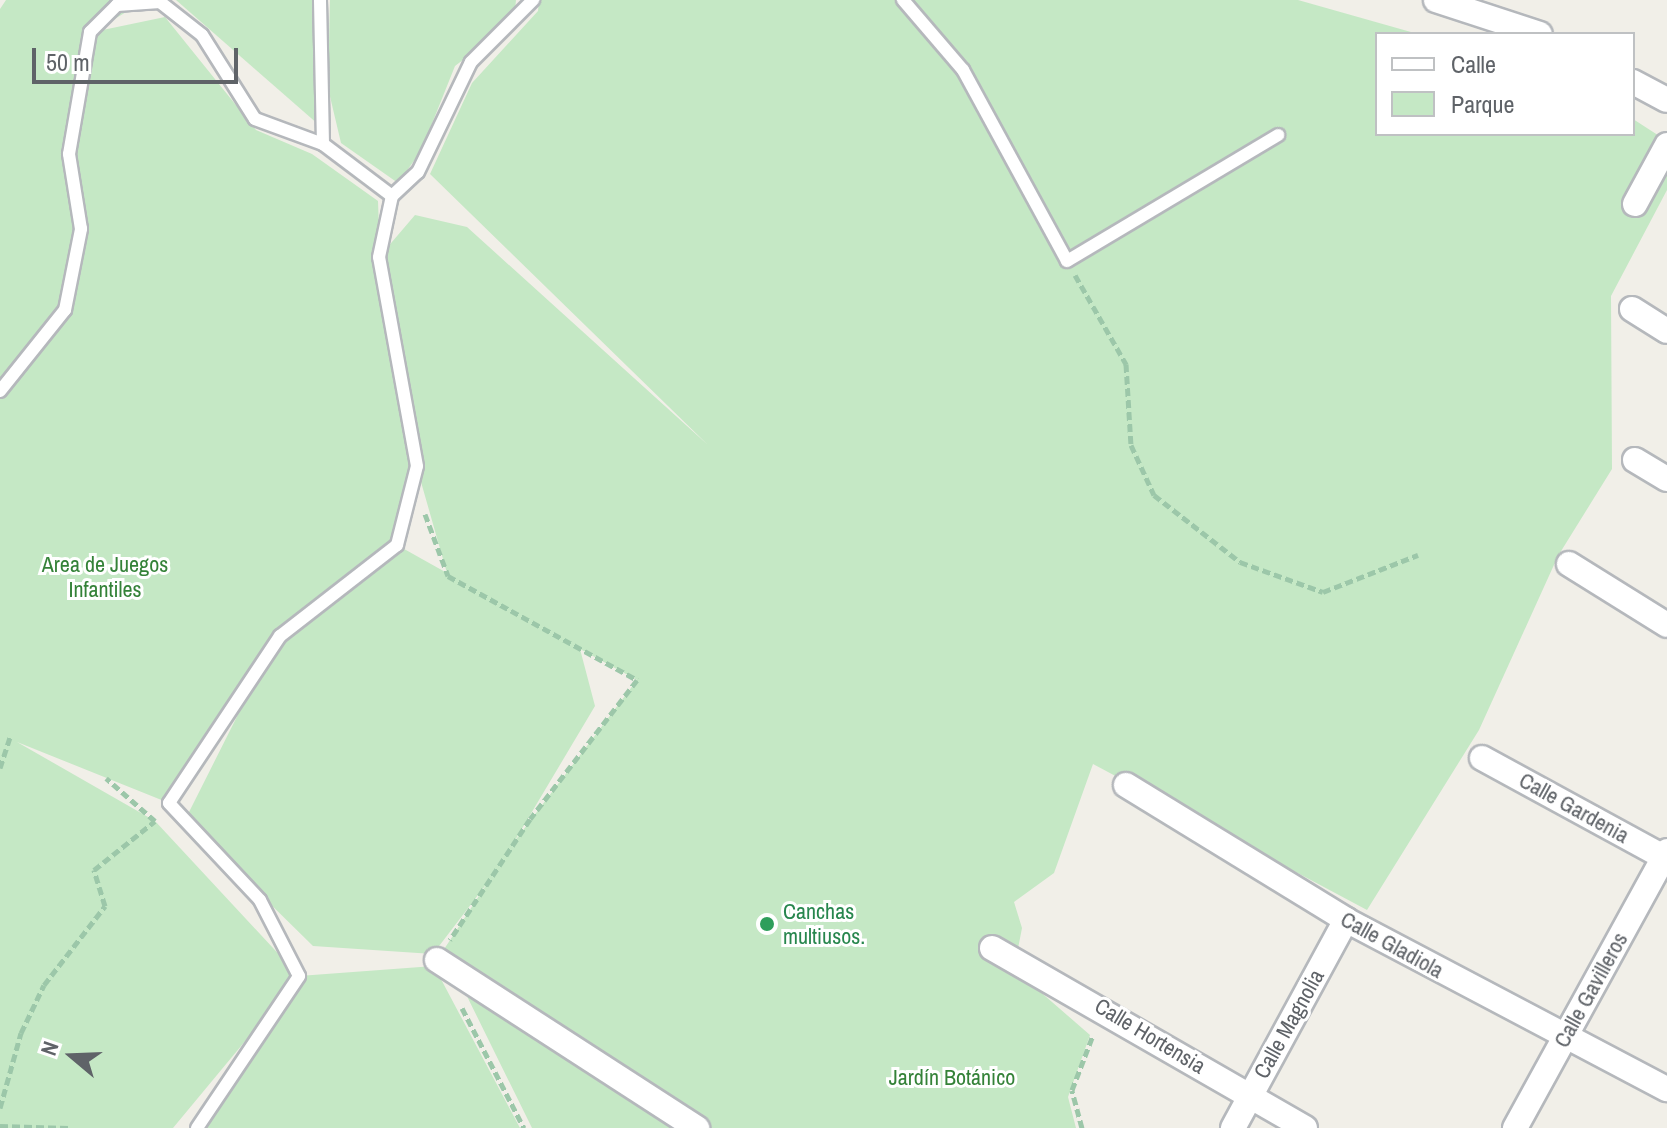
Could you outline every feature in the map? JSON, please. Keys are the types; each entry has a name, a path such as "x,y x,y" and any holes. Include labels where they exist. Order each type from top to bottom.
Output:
{"street":[{"path":"1436,0 1534,32"},
{"path":"1635,83 1667,100"},
{"path":"1635,204 1667,145"},
{"path":"1632,309 1667,331"},
{"path":"1635,460 1667,479"},
{"path":"1569,564 1667,625"},
{"name":"Calle Gardenia","path":"1482,758 1666,856"},
{"name":"Calle Gladiola","path":"1126,785 1346,920 1564,1039 1667,1089"},
{"name":"Calle Gavilleros","path":"1515,1128 1666,856"},
{"name":"Calle Magnolia","path":"1233,1128 1346,920"},
{"name":"Calle Hortensia","path":"992,948 1103,1008 1305,1128"},
{"path":"437,960 697,1128"}],"lane":[{"path":"320,0 323,144"},
{"path":"197,1128 299,976 260,900 169,803 280,636 397,545 417,466 379,257 392,196 418,172 471,62 533,0"},
{"path":"903,0 963,70 1067,261 1278,135"},
{"path":"0,391 65,310 81,229 69,154 90,32 117,5 160,2 202,35 255,119 323,144 392,196"}],"path":[{"path":"1067,261 1126,364 1131,445 1154,495 1240,562 1323,592 1418,555"},
{"path":"417,466 427,524 448,576 637,680 530,819 437,960"},
{"path":"0,768 10,738"},
{"path":"0,1108 21,1033 44,985 105,906 94,870 155,821 106,778"},
{"path":"459,1002 524,1128"},
{"path":"1082,1128 1072,1090 1103,1008"},
{"path":"0,1126 69,1128"}],"green space":[{"path":"6,0 146,0 93,32 165,17 256,130 312,154 378,201 380,256 415,215 467,227 708,445 430,174 472,83 538,11 539,0 1298,0 1411,32 1375,32 1375,136 1635,136 1635,120 1667,141 1667,190 1611,296 1612,469 1558,556 1479,730 1367,910 1093,764 1054,873 1014,902 1022,928 1014,969 1090,1035 1068,1097 1076,1128 532,1128 459,980 437,960 488,882 433,954 313,946 185,820 268,655 169,803 17,742 155,821 299,976 434,966 520,1128 195,1128 291,986 173,1128 0,1128 0,9","holes":["417,468 447,573 397,545","580,649 637,680 514,842 595,706"]},
{"path":"176,0 315,0 319,125"},
{"path":"330,0 516,0 514,21 455,66 421,151 398,183 341,143 328,88"}],"place":[{"name":"Canchas multiusos.","path":"767,924"}],"park label":[{"name":"Area de Juegos Infantiles","path":"105,576"},
{"name":"Jardín Botánico","path":"952,1078"}]}
